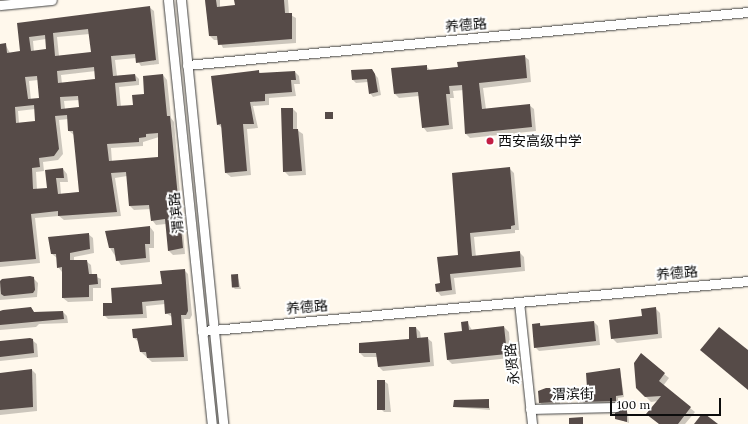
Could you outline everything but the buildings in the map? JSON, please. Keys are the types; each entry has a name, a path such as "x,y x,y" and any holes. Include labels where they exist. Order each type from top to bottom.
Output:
{"street":[{"path":"0,5 52,0"},
{"name":"渭滨路","path":"168,0 212,424"},
{"name":"渭滨路","path":"180,0 224,424"},
{"name":"养德路","path":"187,66 748,12"},
{"name":"养德路","path":"202,331 748,281"},
{"name":"永贤路","path":"519,302 532,424"},
{"name":"渭滨街","path":"530,409 616,407"}],"place":[{"name":"西安高级中学","path":"490,141"}]}
